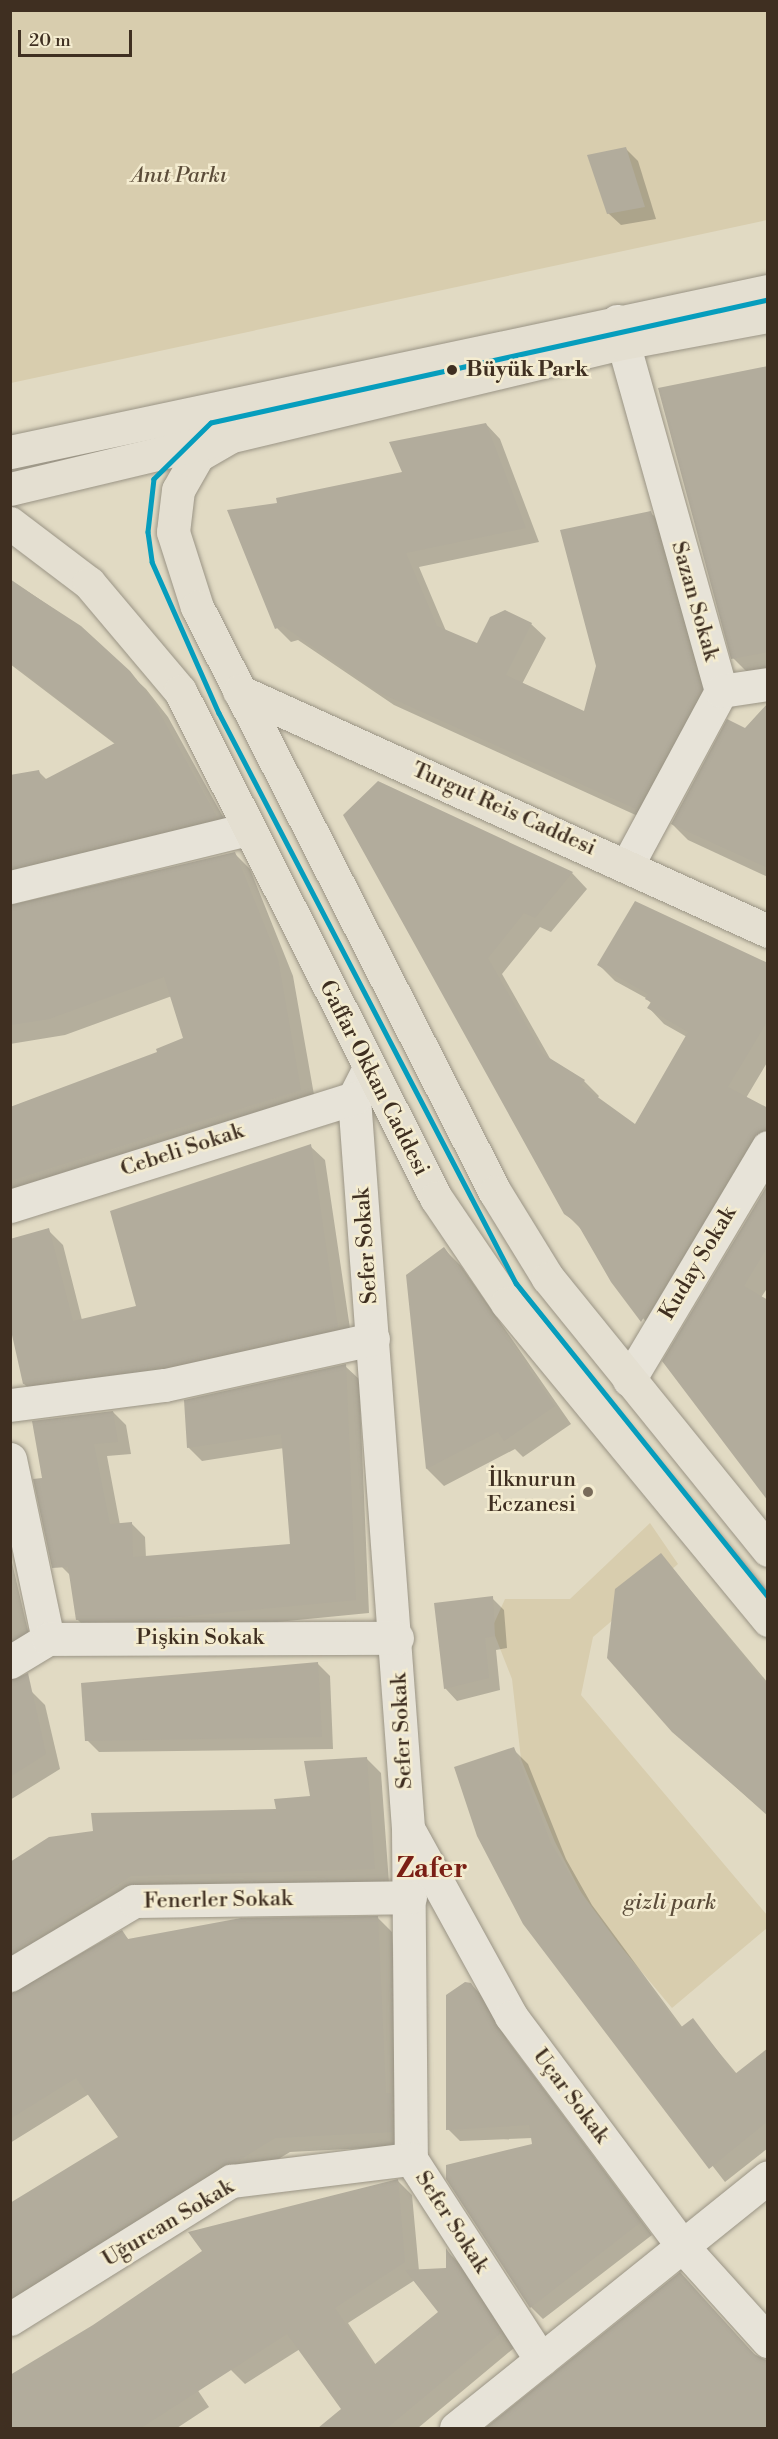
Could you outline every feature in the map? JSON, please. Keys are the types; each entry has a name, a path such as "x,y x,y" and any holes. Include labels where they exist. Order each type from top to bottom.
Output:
{"main road":[{"path":"10,489 228,438 768,291"},
{"path":"10,453 619,332 768,316"},
{"path":"228,438 198,455 178,490 173,532 197,607 495,1192 548,1278 768,1550"},
{"name":"Gaffar Okkan Caddesi","path":"10,524 89,583 180,691 436,1198 507,1303 768,1620"},
{"name":"Turgut Reis Caddesi","path":"239,691 628,864 768,931"}],"street":[{"name":"Sazan Sokak","path":"619,332 721,691 628,864"},
{"path":"721,691 768,684"},
{"path":"10,887 248,829"},
{"path":"354,1098 369,1068"},
{"name":"Cebeli Sokak","path":"10,1206 354,1098"},
{"name":"Sefer Sokak","path":"354,1098 397,1638 408,1828 411,2159 541,2360"},
{"name":"Kuday Sokak","path":"629,1380 768,1147"},
{"path":"10,1406 165,1385 373,1339"},
{"path":"10,1459 48,1639 10,1662"},
{"name":"Pişkin Sokak","path":"48,1639 397,1638"},
{"name":"Uçar Sokak","path":"408,1828 511,2016 683,2247 768,2341"},
{"name":"Fenerler Sokak","path":"10,1975 134,1901 410,1897"},
{"name":"Uğurcan Sokak","path":"10,2319 231,2181 411,2159"},
{"path":"456,2428 768,2177"}],"green space":[{"name":"Anıt Parkı","path":"10,11 767,11 767,220 11,383"},
{"name":"gizli park","path":"650,1523 678,1564 593,1637 581,1695 767,1915 767,1928 672,2008 590,1910 555,1842 521,1759 512,1679 492,1628 505,1599 570,1599"}],"building":[{"path":"626,147 645,207 607,214 587,155"},
{"path":"768,366 768,652 731,659 658,388"},
{"path":"486,423 526,528 406,553 437,626 477,643 490,617 505,610 532,623 506,675 584,711 596,666 560,530 651,511 701,689 636,809 378,692 283,626 275,629 227,510 277,503 276,498 402,472 389,442"},
{"path":"10,580 81,626 130,671 152,699 217,817 10,868 10,775 39,770 42,781 115,743 10,662"},
{"path":"768,703 768,868 671,824 727,719 745,728"},
{"path":"378,781 573,872 535,918 524,913 488,958 543,1054 585,1080 581,1085 635,1124 688,1032 647,1008 651,1002 645,999 648,994 597,965 635,901 768,963 768,1020 728,1087 768,1108 768,1128 752,1137 641,1322 611,1282 577,1223 564,1214 343,815"},
{"path":"235,852 278,959 301,1090 10,1181 10,1107 157,1052 156,1049 183,1038 164,977 49,1019 10,1025 10,905"},
{"path":"311,1144 338,1327 162,1367 23,1384 10,1326 10,1239 49,1228 73,1321 136,1306 110,1211"},
{"path":"768,1184 768,1246 744,1286 768,1300 768,1501 662,1361"},
{"path":"444,1247 555,1406 504,1441 498,1432 426,1469 406,1275"},
{"path":"346,1364 356,1600 148,1620 76,1620 68,1567 52,1568 33,1479 42,1478 32,1421 113,1411 118,1442 94,1444 110,1524 132,1522 133,1557 290,1544 281,1434 187,1448 184,1400"},
{"path":"661,1553 768,1687 768,1815 672,1732 607,1658 615,1589"},
{"path":"493,1596 495,1636 485,1638 489,1678 444,1689 434,1603"},
{"path":"318,1662 322,1737 85,1741 81,1683"},
{"path":"28,1673 46,1754 10,1777 10,1681"},
{"path":"514,1747 551,1843 578,1888 680,2028 693,2018 735,2074 768,2048 768,2121 709,2169 523,1924 477,1836 454,1767"},
{"path":"367,1757 375,1869 131,1876 10,1953 10,1862 49,1837 93,1831 91,1813 276,1809 274,1799 310,1796 304,1761"},
{"path":"378,1916 386,2093 391,2093 392,2132 275,2138 238,2161 221,2165 10,2297 10,2203 118,2137 76,2078 10,2119 10,1994 122,1930 128,1939 241,1918"},
{"path":"465,1982 471,1983 496,2027 641,2222 530,2308 446,2179 446,2165 532,2144 529,2125 446,2130 446,1995"},
{"path":"398,2179 405,2262 335,2308 374,2365 438,2312 405,2270 446,2268 446,2248 501,2333 387,2428 318,2428 341,2409 287,2334 141,2428 10,2428 10,2375 93,2325 202,2251 188,2232"},
{"path":"680,2272 754,2354 768,2361 768,2428 485,2428"}],"transit line":[{"path":"768,300 211,423 154,479 148,532 152,562 219,713 516,1283 768,1596"}],"place":[{"name":"Büyük Park","path":"452,370"},
{"name":"İlknurun Eczanesi","path":"588,1492"}],"district":[{"name":"Zafer","path":"432,1869"}]}
